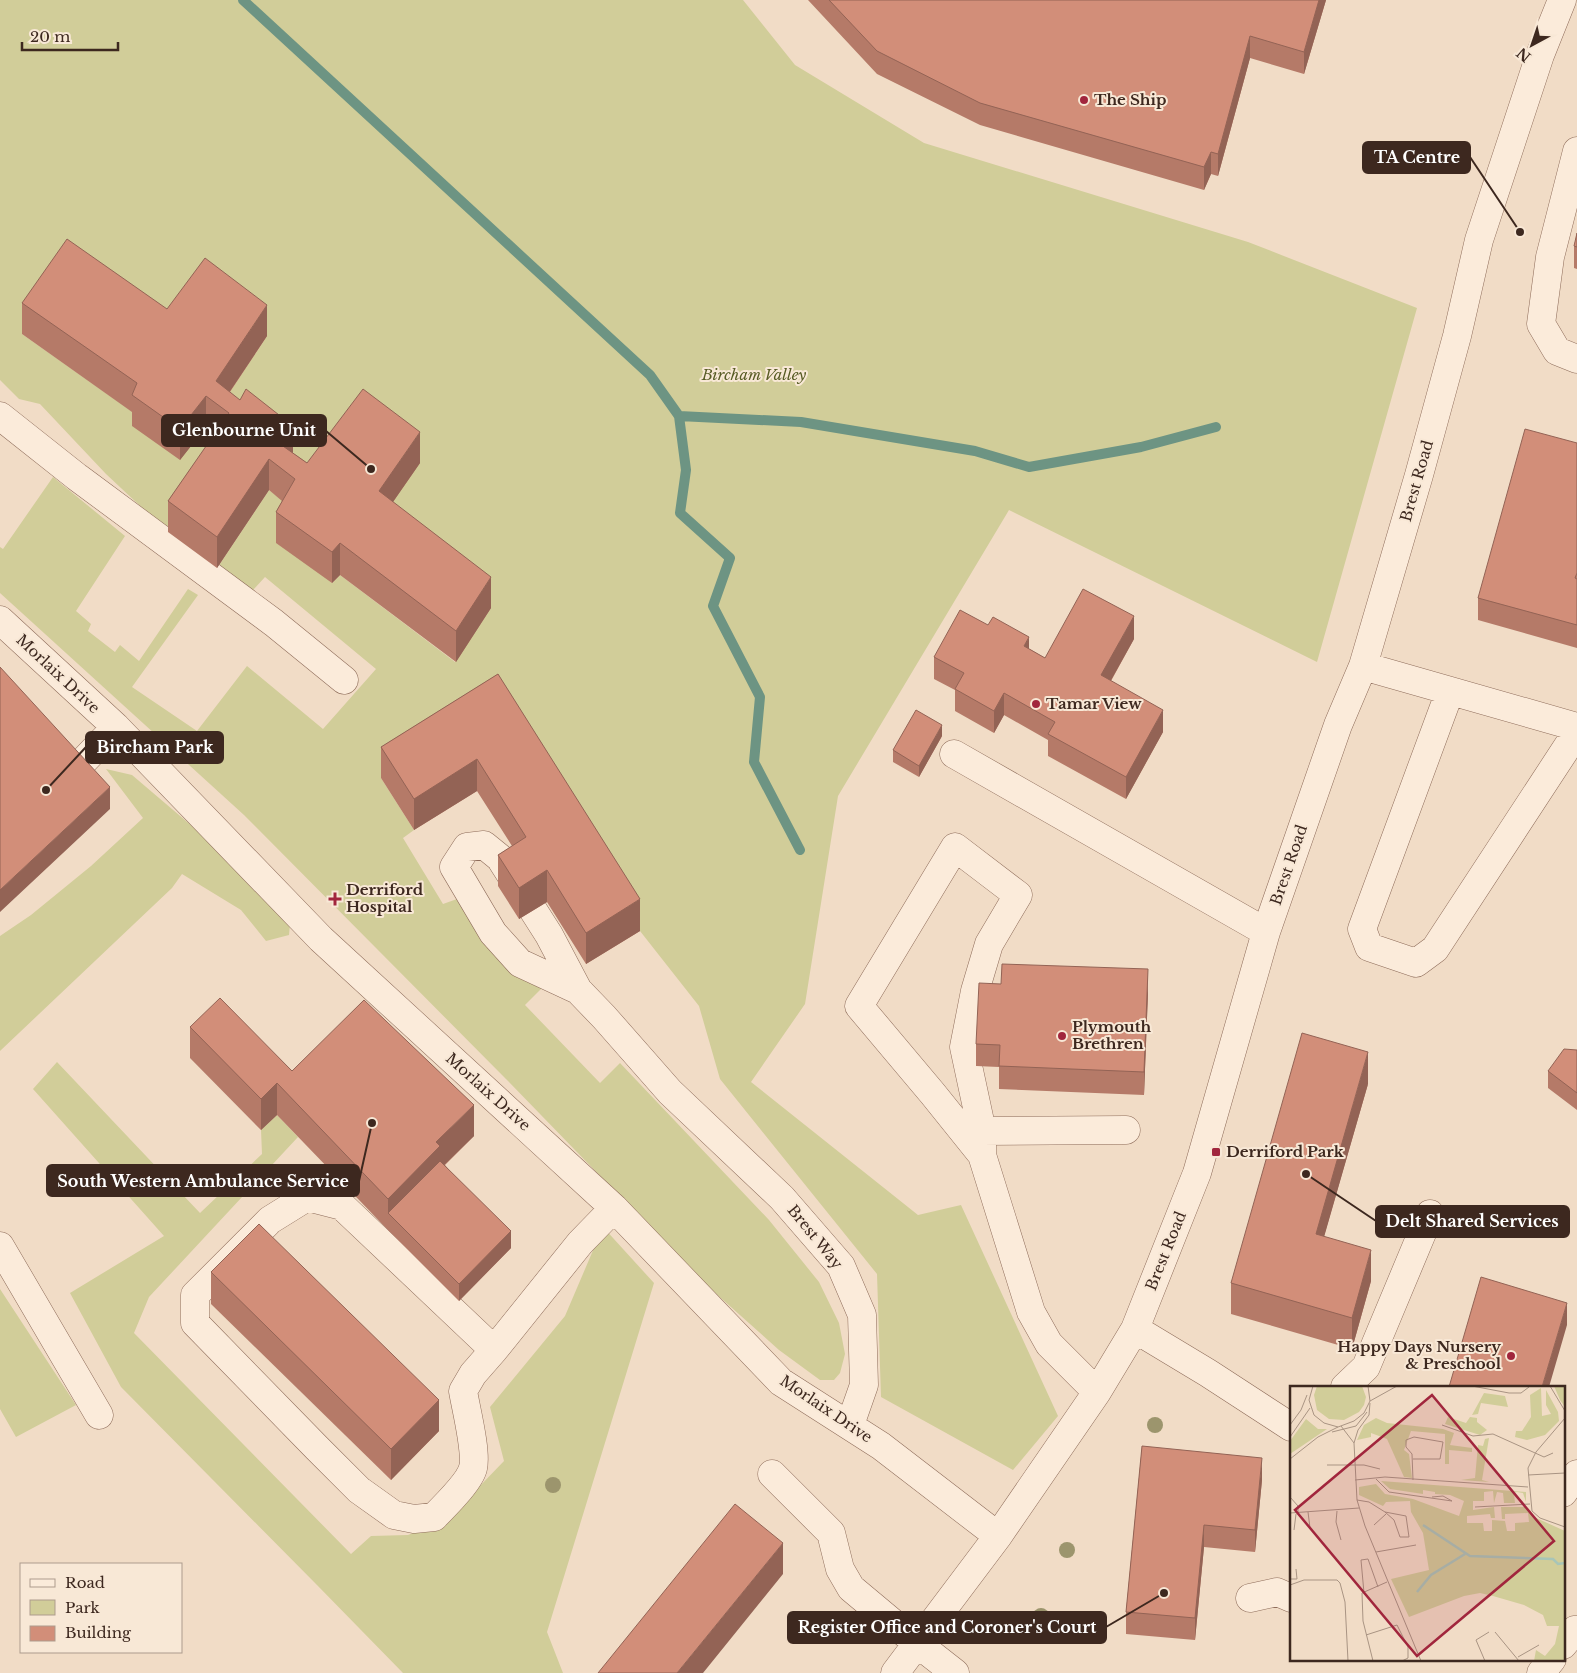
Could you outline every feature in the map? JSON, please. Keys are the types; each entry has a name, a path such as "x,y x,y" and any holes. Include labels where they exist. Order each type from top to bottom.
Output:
{"street":[{"name":"Brest Road","path":"895,1673 998,1536 1097,1392 1135,1329 1197,1172 1266,932 1338,725 1363,666 1420,476 1457,336 1479,240 1540,55 1562,0"},
{"path":"1577,151 1550,257 1541,324 1557,351 1577,359"},
{"path":"0,416 77,477 274,623 344,680"},
{"name":"Morlaix Drive","path":"0,620 116,727 321,939 614,1208 781,1382 881,1446 998,1536"},
{"path":"1363,666 1577,727"},
{"path":"1450,691 1362,929 1369,947 1416,963 1435,949 1577,732"},
{"path":"75,770 116,727"},
{"path":"954,754 1266,932"},
{"path":"484,845 500,858 550,935 578,990 520,963 492,932 454,867 467,847 484,845"},
{"path":"982,1143 933,1094 859,1006 955,846 1018,895 989,944 974,991 964,1047 982,1143 1031,1312 1049,1344 1097,1392"},
{"name":"Brest Way","path":"578,990 604,1016 670,1092 782,1198 841,1266 862,1315 864,1385 850,1426"},
{"path":"982,1143 1126,1130"},
{"path":"494,1350 342,1206 307,1197 270,1220 195,1295 195,1323 359,1490 394,1515 414,1519 434,1517 460,1488 473,1468 473,1446 463,1391 473,1374 494,1350 580,1243 614,1208"},
{"path":"1346,1386 1366,1367 1430,1214"},
{"path":"0,1246 99,1415"},
{"path":"1135,1329 1290,1425"},
{"path":"772,1474 831,1532 840,1569 851,1588 955,1673"},
{"path":"1564,1492 1577,1474"},
{"path":"1250,1598 1277,1592 1290,1598"},
{"path":"1541,1673 1551,1660"}],"green space":[{"name":"Bircham Valley","path":"0,0 743,0 795,65 924,143 1248,242 1417,308 1317,662 1009,510 838,796 805,1004 751,1082 918,1215 961,1205 1058,1416 1013,1470 881,1397 877,1274 720,1079 699,1006 640,931 498,705 381,778 414,830 403,838 443,904 457,899 543,987 525,1005 600,1083 620,1063 769,1220 819,1282 839,1323 845,1354 840,1373 834,1380 820,1380 779,1350 704,1283 506,1079 244,815 0,593 0,547 3,549 53,477 125,536 76,611 91,624 88,631 115,652 120,645 139,661 188,589 198,595 132,687 197,731 247,666 323,729 376,669 265,577 253,590 217,568 269,490 295,510 332,583 340,575 455,662 491,608 307,494 216,413 267,336 167,340 22,334 137,415 206,427 229,444 168,532 106,474 40,404 19,399 0,380"},
{"path":"106,769 132,775 206,838 290,924 289,935 266,941 241,910 182,874 172,888 0,1051 0,936 31,915 91,866 143,818"},
{"path":"57,1062 200,1213 262,1154 261,1130 277,1115 298,1137 149,1297 134,1333 351,1554 371,1536 408,1535 449,1518 504,1461 490,1407 565,1316 603,1227 654,1283 547,1632 563,1673 403,1673 121,1387 70,1293 164,1236 33,1089"},
{"path":"0,1289 76,1405 16,1437 0,1409"}],"building":[{"name":"The Ship","path":"829,0 1319,0 1304,52 1250,36 1218,154 1211,152 1204,167 980,103 877,51"},
{"path":"1577,233 1577,247 1574,246"},
{"path":"67,239 167,309 205,258 267,305 216,381 240,400 246,389 293,426 280,444 307,463 363,389 420,432 379,491 491,577 456,631 340,543 332,552 276,512 295,479 269,459 217,537 168,501 229,413 206,396 180,429 132,395 137,383 22,303"},
{"path":"1525,429 1577,443 1577,573 1575,578 1577,579 1577,625 1478,598"},
{"name":"Tamar View","path":"1083,589 1134,616 1101,675 1163,710 1126,777 1048,734 1055,722 1004,693 994,711 955,689 964,673 934,657 960,610 988,625 993,617 1029,637 1024,646 1045,658"},
{"path":"0,667 110,787 0,890"},
{"path":"498,674 640,899 586,933 547,870 519,888 498,855 526,837 477,759 414,799 381,747"},
{"path":"916,710 942,725 919,766 893,750"},
{"name":"Plymouth Brethren","path":"1002,964 1148,969 1144,1072 999,1066 1000,1045 976,1044 979,983 1001,984"},
{"path":"220,998 292,1071 364,1000 474,1105 436,1142 440,1146 388,1199 277,1083 261,1099 190,1027"},
{"path":"1302,1033 1368,1052 1316,1234 1371,1250 1352,1318 1231,1283"},
{"path":"1564,1049 1577,1050 1577,1093 1548,1071"},
{"path":"440,1161 511,1231 459,1284 388,1213"},
{"path":"259,1224 439,1400 391,1449 211,1272"},
{"name":"Happy Days Nursery & Preschool","path":"1481,1277 1567,1303 1542,1386 1449,1386"},
{"path":"1142,1446 1262,1458 1255,1530 1204,1525 1195,1618 1126,1612"},
{"path":"735,1504 783,1543 677,1673 598,1673"}],"waterway":[{"path":"243,0 650,375 679,416 686,470 680,513 730,558 713,606 760,697 754,762 800,850"},
{"path":"679,416 801,422 975,451 1029,467 1141,447 1216,427"}],"place":[{"name":"The Ship","path":"1084,100"},
{"name":"TA Centre","path":"1520,232"},
{"name":"Glenbourne Unit","path":"371,469"},
{"name":"Tamar View","path":"1036,704"},
{"name":"Bircham Park","path":"46,790"},
{"name":"Derriford Hospital","path":"335,899"},
{"name":"Plymouth Brethren","path":"1062,1036"},
{"name":"South Western Ambulance Service","path":"372,1123"},
{"name":"Derriford Park","path":"1216,1152"},
{"name":"Delt Shared Services","path":"1306,1174"},
{"name":"Happy Days Nursery & Preschool","path":"1511,1356"},
{"name":"Register Office and Coroner's Court","path":"1164,1593"}]}
